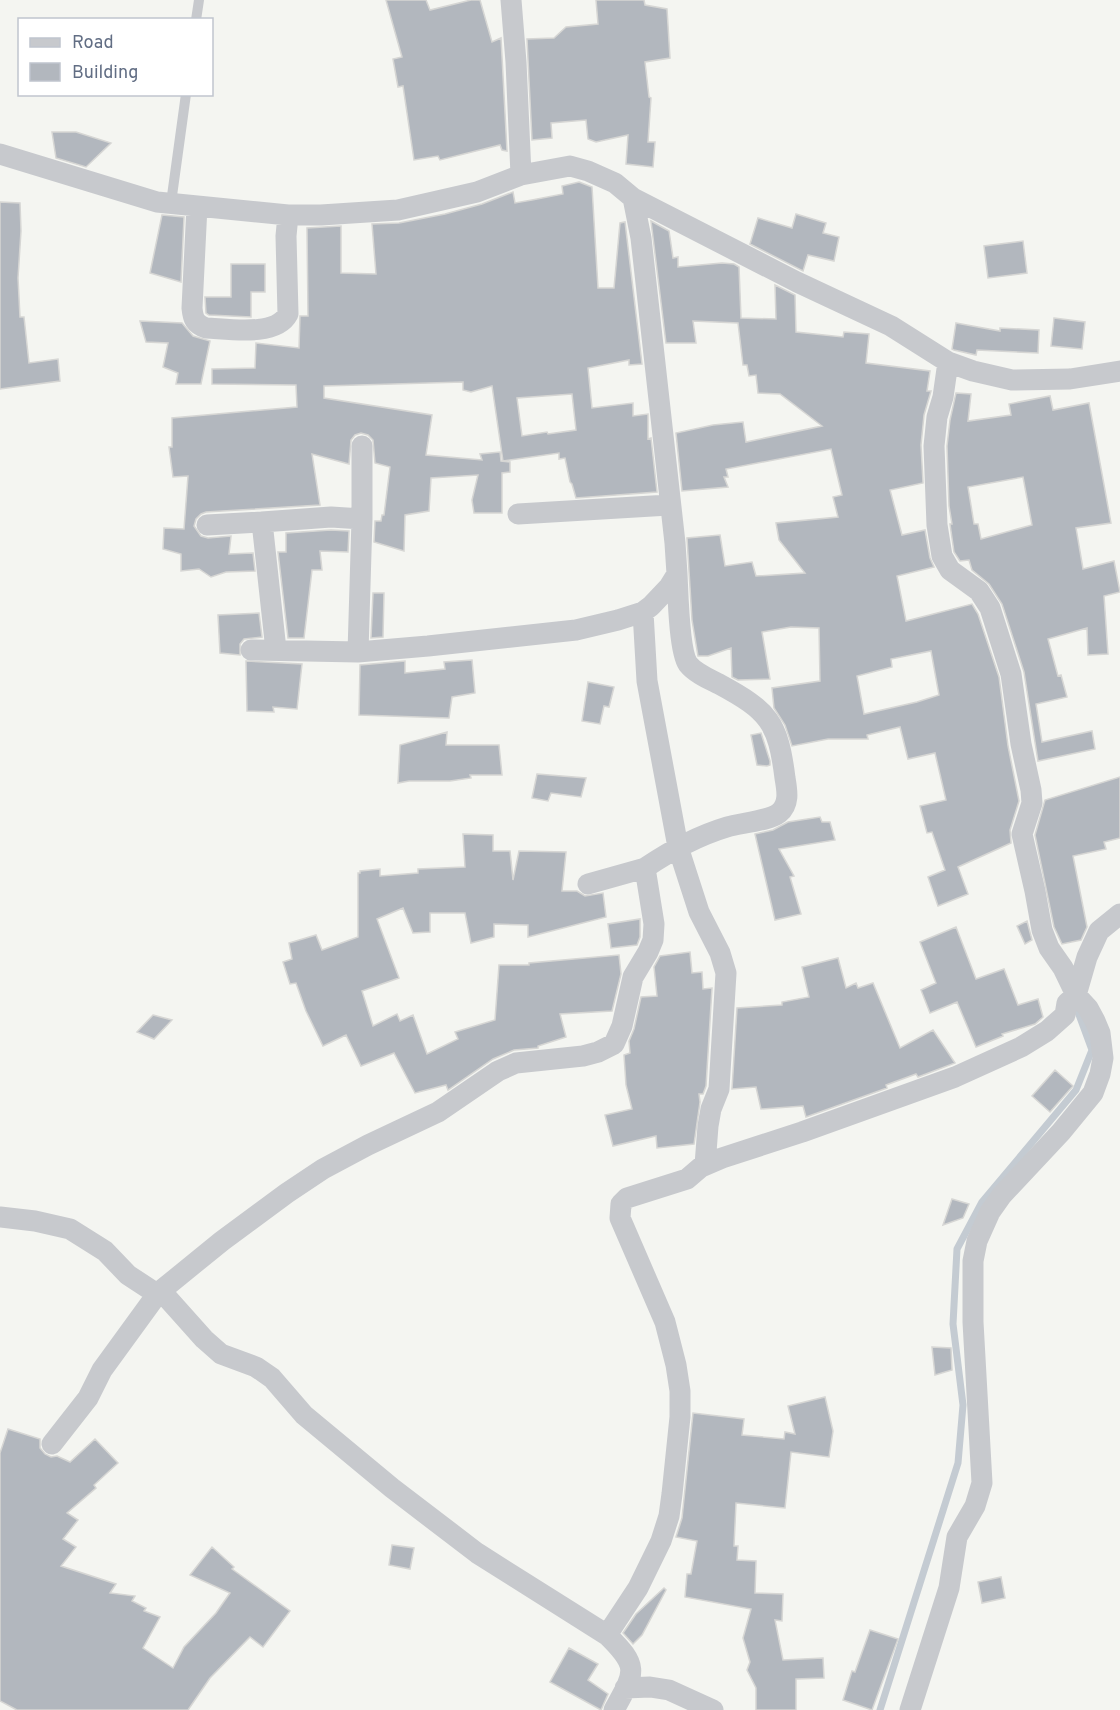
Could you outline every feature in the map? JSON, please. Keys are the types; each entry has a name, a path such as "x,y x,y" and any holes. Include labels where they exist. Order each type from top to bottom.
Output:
{"street":[{"path":"511,0 521,175"},
{"path":"0,154 157,202 288,215 398,210 477,192 521,175 570,166 615,183 633,198 797,282 891,326 948,362 973,371 1012,380 1070,379 1120,370"},
{"path":"588,884 645,868 678,847 724,828 776,815 785,806 787,792 782,753 772,723 756,706 697,672 687,662 681,631 664,438 641,238 633,198"},
{"path":"197,206 192,308 193,318 198,325 206,328 262,330 277,326 284,321 288,314 286,236 288,215"},
{"path":"910,1710 949,1588 957,1537 975,1506 982,1483 973,1322 973,1261 977,1241 990,1212 1002,1196 1061,1132 1093,1093 1103,1058 1095,1021 1045,940 1023,843 1022,830 1032,803 1032,796 1021,744 1011,674 987,602 979,591 950,570 942,556 937,525 934,446 937,417 943,397 948,362"},
{"path":"358,651 362,446"},
{"path":"518,514 669,505"},
{"path":"207,525 331,517 362,519"},
{"path":"262,522 276,650"},
{"path":"251,650 358,651 576,630 642,612 663,594 677,574"},
{"path":"642,612 647,681 678,847 699,912 720,953 726,973 718,1089 711,1109 705,1165"},
{"path":"52,1444 88,1398 102,1370 160,1292 222,1241 287,1193 323,1169 368,1144 438,1112 498,1071 522,1061 583,1056 614,1044 622,1026 633,977 653,940 654,924 645,868"},
{"path":"1080,999 1087,957 1099,931 1120,914"},
{"path":"607,1635 638,1588 661,1541 669,1516 680,1417 680,1391 676,1365 665,1322 620,1218 619,1208 627,1198 687,1179 705,1165 955,1077 1021,1047 1047,1031 1065,1015 1067,1003 1080,999"},
{"path":"0,1217 35,1221 70,1229 105,1251 128,1275 154,1292 160,1292 221,1354 264,1372 304,1415 411,1502 496,1566 607,1635 630,1660 632,1671 614,1710"},
{"path":"625,1688 650,1687 669,1690 713,1710"}],"lane":[{"path":"196,18 199,0"},
{"path":"171,204 186,96"}],"building":[{"path":"386,0 426,0 430,10 480,0 492,42 501,38 507,151 502,150 500,145 440,160 438,156 414,160 403,86 398,87 393,59 402,57"},
{"path":"596,0 644,0 645,5 667,9 670,58 645,62 649,97 651,98 648,142 655,142 653,167 626,164 628,135 596,142 588,139 586,120 551,123 552,138 532,140 527,39 554,38 566,27 598,24"},
{"path":"52,132 76,132 111,143 86,167 56,158"},
{"path":"579,182 592,187 598,288 614,288 620,223 625,222 642,364 629,365 629,360 588,368 592,408 633,403 633,416 648,414 648,439 651,438 657,492 576,498 565,458 559,459 559,453 503,461 492,386 471,392 463,390 463,382 324,386 324,398 432,415 426,455 482,460 480,454 500,452 501,461 510,462 510,472 502,473 502,513 474,513 472,500 478,475 431,478 429,511 405,515 404,551 374,542 375,521 381,521 384,515 390,467 375,463 373,440 361,433 355,435 351,440 349,464 312,454 320,505 206,512 196,519 194,526 201,536 208,538 231,536 229,554 253,553 255,571 226,572 211,577 199,569 181,571 181,554 163,549 164,528 184,529 188,476 173,477 169,447 172,447 172,418 297,407 296,385 212,384 212,369 255,368 256,343 299,348 300,316 308,316 307,228 341,226 341,273 376,274 372,224 399,223 445,214 482,204 513,192 515,203 563,194 562,186","holes":["572,394 576,430 522,436 517,398"]},
{"path":"0,202 20,203 18,278 20,317 24,317 29,363 58,359 60,381 0,389"},
{"path":"796,214 826,223 823,233 839,237 834,261 808,255 803,271 750,244 758,218 792,228"},
{"path":"162,215 184,217 181,282 150,273"},
{"path":"651,221 669,231 673,258 678,257 678,267 722,263 739,267 741,318 776,319 775,285 795,295 796,332 843,337 844,332 869,334 866,363 930,371 927,391 931,391 924,415 921,445 923,483 890,490 902,535 925,530 934,567 897,576 906,621 972,604 978,614 999,677 1008,746 1019,801 1010,830 1011,843 958,867 968,894 938,906 928,877 945,870 932,832 927,833 920,806 946,800 935,753 908,759 900,727 867,735 868,739 828,739 792,746 785,725 774,708 772,688 820,681 819,628 791,627 762,632 770,679 738,680 732,677 731,648 708,656 698,656 692,620 687,538 720,535 725,566 752,562 756,576 805,573 779,540 776,523 838,517 833,497 842,495 831,449 726,469 728,477 724,477 728,487 682,491 676,433 713,425 743,422 746,442 822,426 780,394 758,393 756,375 749,376 747,365 743,365 738,323 693,321 696,343 666,343","holes":["931,651 939,695 864,714 857,676 892,667 891,659"]},
{"path":"1023,241 1027,273 988,278 984,246"},
{"path":"231,264 265,264 265,292 251,292 251,317 206,313 205,297 231,297"},
{"path":"1054,318 1085,322 1082,349 1051,346"},
{"path":"140,321 182,323 193,336 210,341 201,384 176,384 178,373 163,367 168,343 146,342"},
{"path":"956,323 1000,331 1000,328 1039,330 1038,353 977,350 976,355 954,350 952,349"},
{"path":"956,393 971,394 968,421 1011,415 1009,404 1050,396 1053,410 1089,403 1111,523 1076,528 1083,569 1114,561 1120,592 1104,596 1108,654 1088,655 1087,628 1048,639 1058,676 1061,675 1067,697 1036,704 1042,742 1092,731 1095,749 1038,761 1024,672 1002,604 989,584 972,570 969,560 960,561 954,552 950,524 952,524 949,506 947,446","holes":["1023,477 1032,525 981,539 978,524 974,524 968,487"]},
{"path":"349,531 348,552 320,551 322,570 312,570 304,638 288,638 278,552 286,552 286,533"},
{"path":"373,593 384,593 383,637 371,638"},
{"path":"259,613 262,637 244,639 240,644 240,655 220,653 218,615"},
{"path":"472,660 475,693 452,697 449,718 359,715 360,665 405,661 405,673 445,669 444,662"},
{"path":"246,661 302,664 297,709 273,707 274,712 247,711"},
{"path":"588,682 614,687 609,707 604,706 600,724 582,721"},
{"path":"447,732 446,745 499,745 502,775 470,775 471,778 450,781 398,783 400,745"},
{"path":"761,733 770,761 770,765 767,766 757,765 751,735"},
{"path":"537,774 586,778 581,797 551,793 548,801 532,798"},
{"path":"1120,777 1120,838 1104,842 1106,849 1073,856 1087,927 1081,940 1062,944 1054,927 1035,835 1045,800"},
{"path":"820,817 822,822 830,822 835,840 779,849 794,876 790,877 801,914 775,920 755,834 773,830 788,822"},
{"path":"463,834 493,835 493,851 510,851 513,880 519,851 566,852 562,891 577,891 585,896 603,893 606,917 528,937 528,925 494,924 494,937 471,943 465,913 430,913 430,932 413,933 403,908 377,919 399,978 362,991 373,1026 397,1014 400,1021 413,1015 427,1054 458,1039 455,1032 495,1020 499,965 529,965 529,963 619,955 621,974 612,1011 560,1014 566,1037 538,1046 538,1048 514,1050 493,1059 448,1090 446,1085 415,1093 394,1053 361,1066 346,1035 323,1046 306,1011 296,983 290,984 283,962 292,959 289,943 316,935 322,950 358,937 358,873 360,871 380,869 380,876 418,873 418,869 465,867"},
{"path":"640,919 640,937 637,945 611,948 608,924"},
{"path":"1027,921 1032,940 1025,944 1017,926"},
{"path":"956,927 976,979 1004,969 1018,1005 1038,999 1043,1017 1035,1024 1002,1034 1003,1036 976,1047 957,1002 930,1013 921,990 936,983 920,942"},
{"path":"690,952 692,973 702,972 703,989 712,988 706,1086 703,1094 699,1094 694,1144 657,1148 656,1136 613,1146 605,1115 632,1109 626,1085 624,1055 630,1053 629,1041 641,997 657,996 654,967 660,956"},
{"path":"838,958 846,988 856,983 858,988 873,983 900,1048 933,1030 955,1063 918,1077 916,1074 886,1085 887,1088 806,1117 803,1106 761,1109 756,1087 732,1089 737,1008 782,1005 782,1002 809,997 802,967"},
{"path":"153,1015 172,1020 154,1039 137,1032"},
{"path":"1055,1070 1073,1086 1050,1112 1032,1096"},
{"path":"952,1199 969,1204 963,1218 943,1225"},
{"path":"932,1347 951,1348 952,1370 935,1375"},
{"path":"825,1397 833,1431 829,1457 791,1452 785,1508 736,1503 734,1546 738,1546 737,1560 756,1561 755,1593 783,1594 782,1621 775,1620 783,1660 823,1658 824,1678 796,1679 796,1710 756,1710 756,1688 747,1670 750,1662 743,1638 751,1609 685,1597 687,1574 691,1574 697,1541 676,1537 682,1518 693,1413 744,1419 742,1435 784,1439 785,1432 795,1434 788,1406"},
{"path":"8,1429 40,1439 40,1448 45,1454 70,1462 95,1439 118,1463 94,1485 96,1488 67,1513 78,1520 63,1539 76,1547 61,1566 116,1584 110,1593 135,1596 132,1601 146,1608 144,1611 160,1617 143,1648 173,1668 184,1647 216,1613 230,1593 190,1575 212,1547 234,1567 232,1569 290,1611 263,1647 250,1637 210,1678 188,1710 17,1710 0,1701 0,1453"},
{"path":"392,1545 414,1548 410,1569 389,1565"},
{"path":"1001,1577 1005,1598 982,1603 978,1582"},
{"path":"664,1588 666,1590 642,1635 633,1644 623,1633 636,1614"},
{"path":"870,1630 898,1639 872,1710 843,1700 852,1671 855,1672"},
{"path":"569,1648 598,1664 588,1680 608,1694 601,1710 550,1682"}],"waterway":[{"path":"880,1710 958,1463 963,1405 953,1324 957,1249 982,1202 1076,1090 1092,1050 1078,1012 1080,1007"}]}
